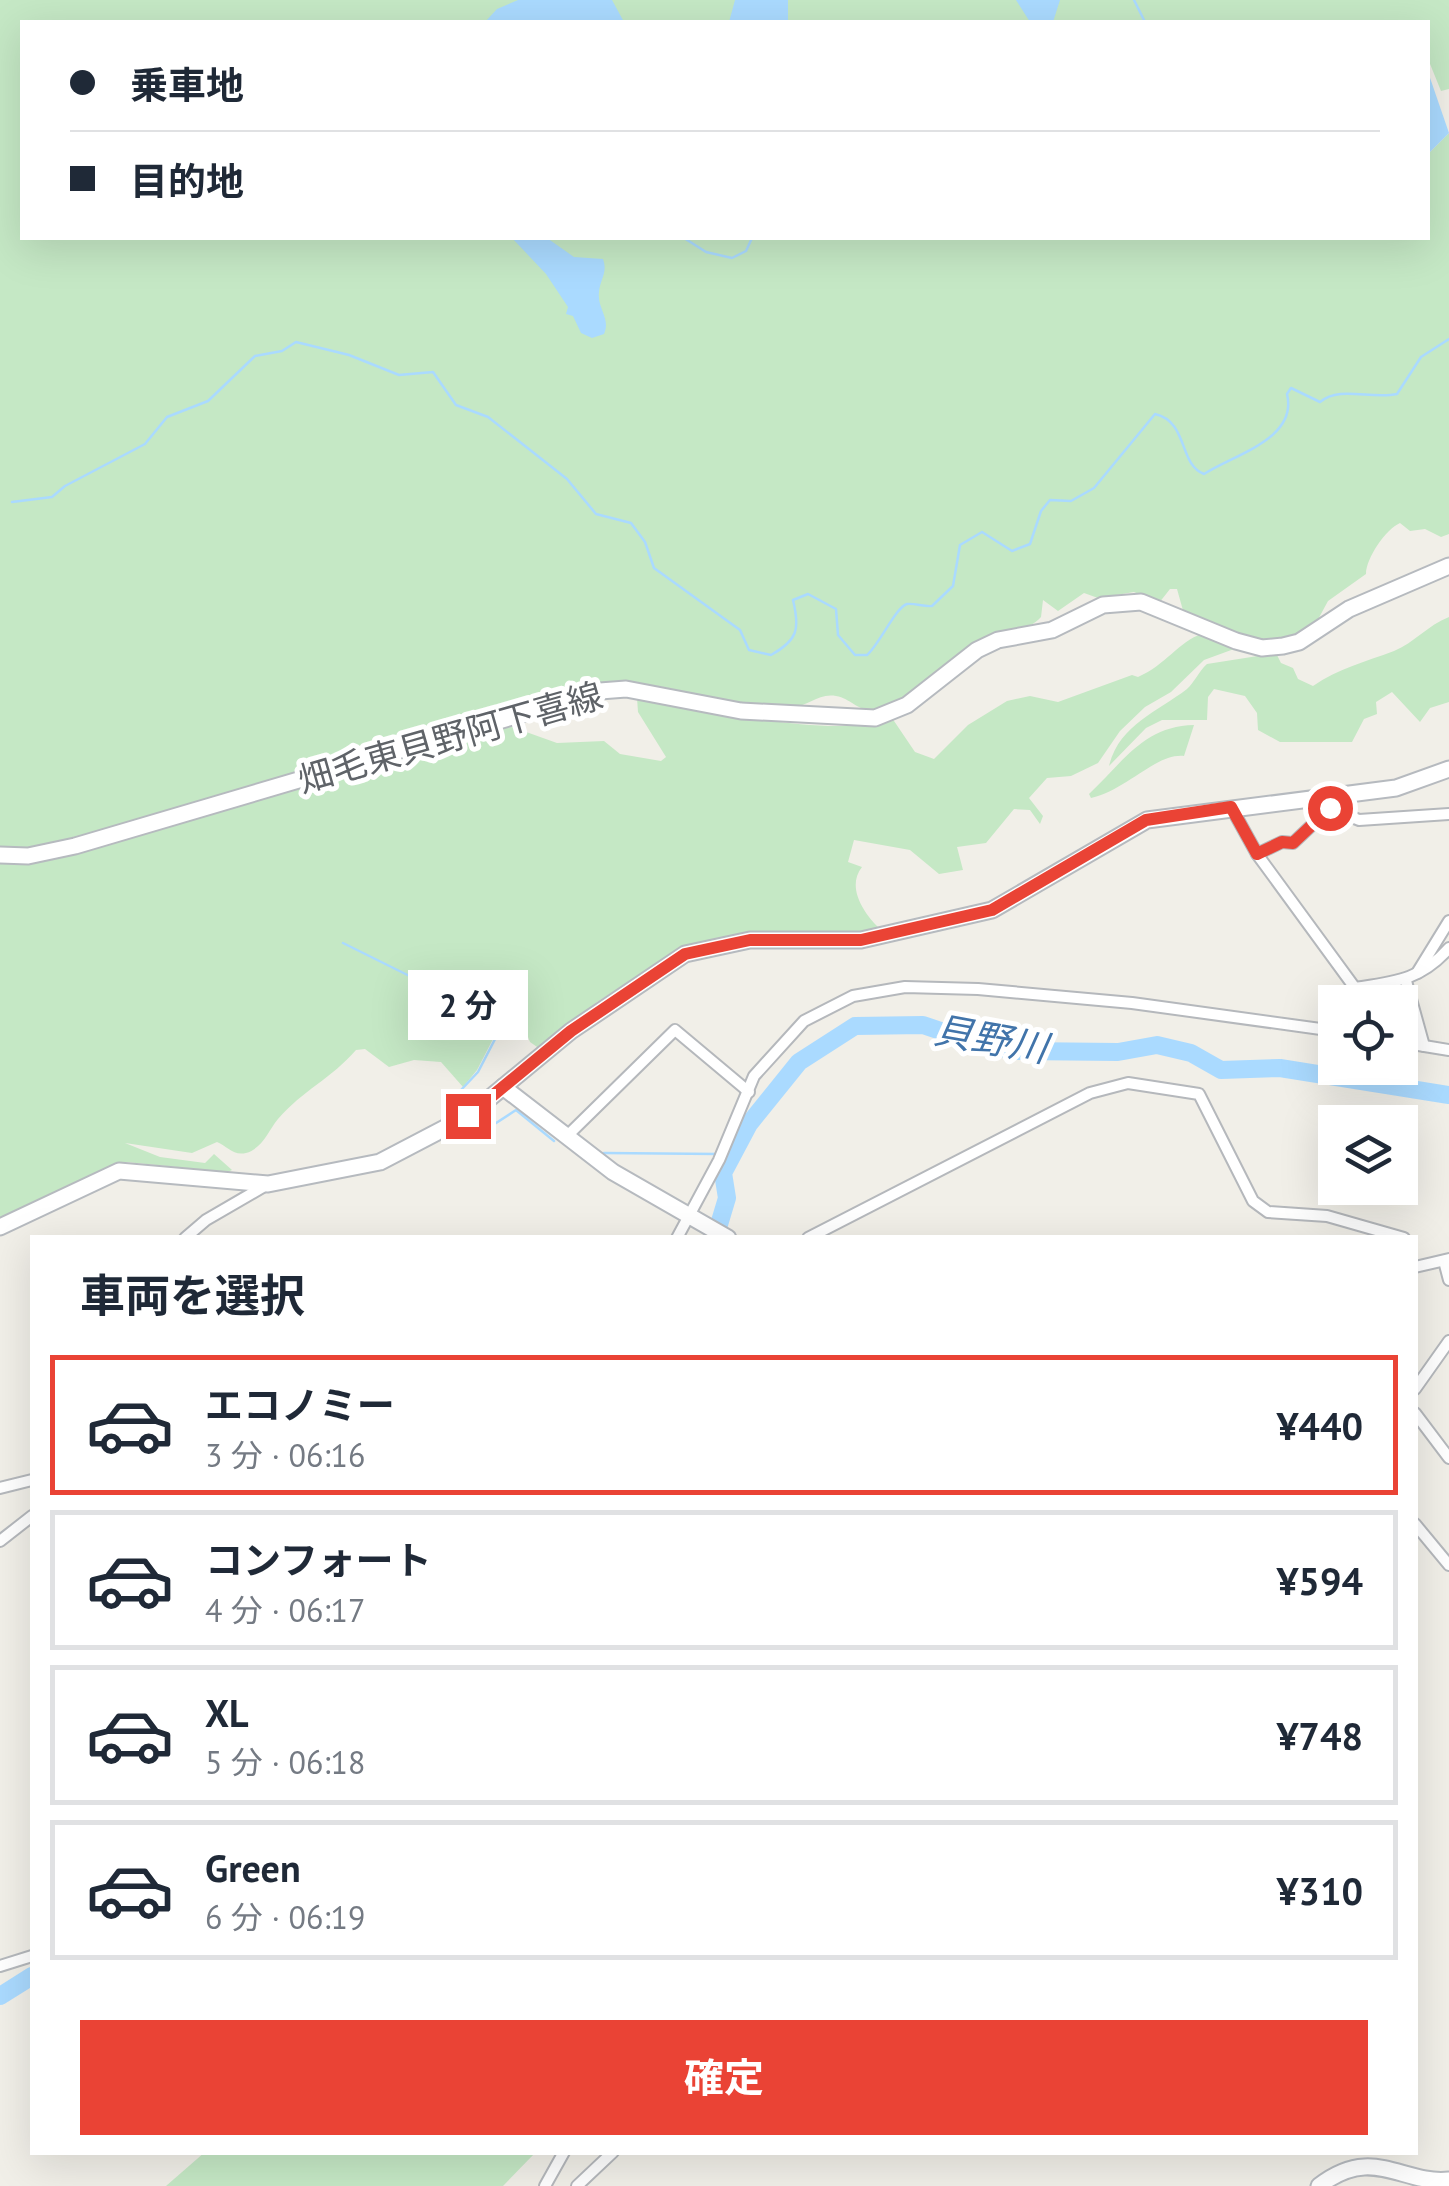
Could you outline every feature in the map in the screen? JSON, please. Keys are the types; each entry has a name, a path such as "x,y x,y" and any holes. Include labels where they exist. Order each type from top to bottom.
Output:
{"street":[{"name":"畑毛東貝野阿下喜線","path":"0,855 28,856 74,846 600,691 626,689 740,711 875,718 908,705 977,650 998,640 1052,630 1122,600 1140,602 1249,644 1283,646 1299,642 1349,609 1449,566"},
{"path":"0,1227 119,1171 268,1184 380,1162 440,1134 571,1031 685,954 750,940 861,940 970,917 992,910 1146,820 1396,788 1449,770"},
{"path":"1231,807 1257,854 1355,988 1410,979 1449,948"},
{"path":"1257,854 1282,842 1293,843 1330,808 1359,820 1449,814"},
{"path":"1424,1046 1410,979 1449,921"},
{"path":"678,1235 721,1154 754,1076 804,1021 852,996 876,990 978,990 1093,1000 1318,1029"},
{"path":"564,1138 675,1030 749,1092"},
{"path":"1418,1045 1449,1050"},
{"path":"814,1235 1075,1100 1115,1083 1128,1082 1198,1094 1253,1202 1268,1212 1326,1216 1393,1235"},
{"path":"503,1088 564,1138 723,1235"},
{"path":"189,1235 206,1220 268,1184"},
{"path":"1418,1267 1446,1260 1449,1280"},
{"path":"1418,1385 1449,1341"},
{"path":"1418,1417 1449,1458"},
{"path":"0,1488 30,1480"},
{"path":"0,1541 30,1518"},
{"path":"1418,1528 1449,1565"},
{"path":"0,1966 30,1957"},
{"path":"545,2186 562,2155"},
{"path":"577,2186 610,2155"},
{"path":"1319,2186 1350,2169 1373,2167 1449,2180"}],"green space":[{"path":"0,0 1449,0 1449,89 1441,91 1430,64 1430,20 20,20 20,240 1430,240 1430,152 1449,133 1449,534 1441,537 1425,529 1410,531 1400,523 1395,526 1373,552 1366,574 1328,601 1315,625 1280,643 1247,641 1184,614 1177,589 1170,589 1159,603 1134,592 1098,598 1084,593 1058,611 1043,600 1041,617 1035,623 987,637 907,697 878,709 866,710 836,696 824,696 799,706 751,706 668,688 609,684 51,847 0,851"},
{"path":"1449,617 1449,702 1430,708 1420,722 1392,692 1376,702 1377,714 1364,719 1352,742 1280,742 1258,730 1257,713 1245,696 1214,689 1208,697 1207,720 1162,720 1146,728 1109,766 1130,730 1187,689 1207,664 1276,653 1281,663 1293,668 1298,679 1313,686 1342,670 1401,648"},
{"path":"1202,634 1234,649 1204,660 1171,692 1145,707 1120,731 1098,763 1071,776 1047,778 1029,798 1043,816 1040,824 1030,810 1014,809 986,843 957,847 963,870 939,874 910,850 854,840 848,862 862,867 856,891 867,915 878,927 874,932 715,939 683,950 597,1002 540,1049 530,1042 522,1022 507,1012 477,1070 463,1087 441,1062 414,1060 389,1067 365,1049 356,1050 287,1109 252,1151 241,1154 217,1142 192,1153 125,1143 160,1157 205,1163 214,1154 232,1170 228,1172 126,1162 0,1218 0,862 55,859 504,724 557,743 604,741 620,754 661,761 666,757 638,712 637,698 803,724 868,724 892,718 915,752 934,759 968,725 1007,701 1030,696 1058,702 1132,675 1138,677"},
{"path":"1194,725 1184,756 1163,760 1117,788 1091,798 1089,794 1148,739 1177,727"},
{"path":"202,2155 533,2155 503,2186 166,2186"}],"water":[{"path":"518,0 612,0 623,20 487,20 497,9"},
{"path":"735,0 788,0 788,20 730,20"},
{"path":"1016,0 1060,0 1054,20 1029,20"},
{"path":"1430,78 1449,133 1430,152"},
{"path":"514,240 550,240 574,257 603,259 599,298 606,323 604,334 592,338 581,333 573,316 566,314 568,307 546,274"}],"waterway":[{"path":"1134,0 1144,20"},
{"path":"687,240 706,252 732,258 746,251 751,240"},
{"path":"12,502 52,497 65,486 145,444 167,417 208,401 255,356 282,351 296,342 349,355 399,375 433,372 456,405 488,417 567,479 596,514 631,523 645,542 654,568 740,630 749,650 771,655 787,644 796,626 793,600 808,594 836,609 838,635 855,655 867,655 903,607 932,606 953,586 960,545 982,532 1012,551 1030,544 1041,511 1050,500 1071,501 1094,488 1155,414 1173,425 1190,462 1204,474 1274,434 1288,410 1287,394 1291,388 1320,402 1337,394 1397,394 1421,357 1449,339"},
{"path":"343,943 474,1008 507,1016 478,1072 461,1090 465,1103"},
{"name":"貝野川","path":"716,1235 727,1198 723,1173 749,1124 799,1062 855,1026 923,1025 982,1045 1019,1051 1118,1052 1157,1045 1191,1053 1221,1070 1280,1068 1449,1095"},
{"path":"481,1122 493,1125 516,1110 554,1141"},
{"path":"604,1153 718,1154"},
{"name":"貝野川","path":"0,1996 30,1977"}],"route":[{"path":"468,1116 571,1031 685,954 713,944 750,940 861,940 970,917 992,910 1126,830 1169,814 1231,807 1257,854 1301,838 1330,808"}]}
